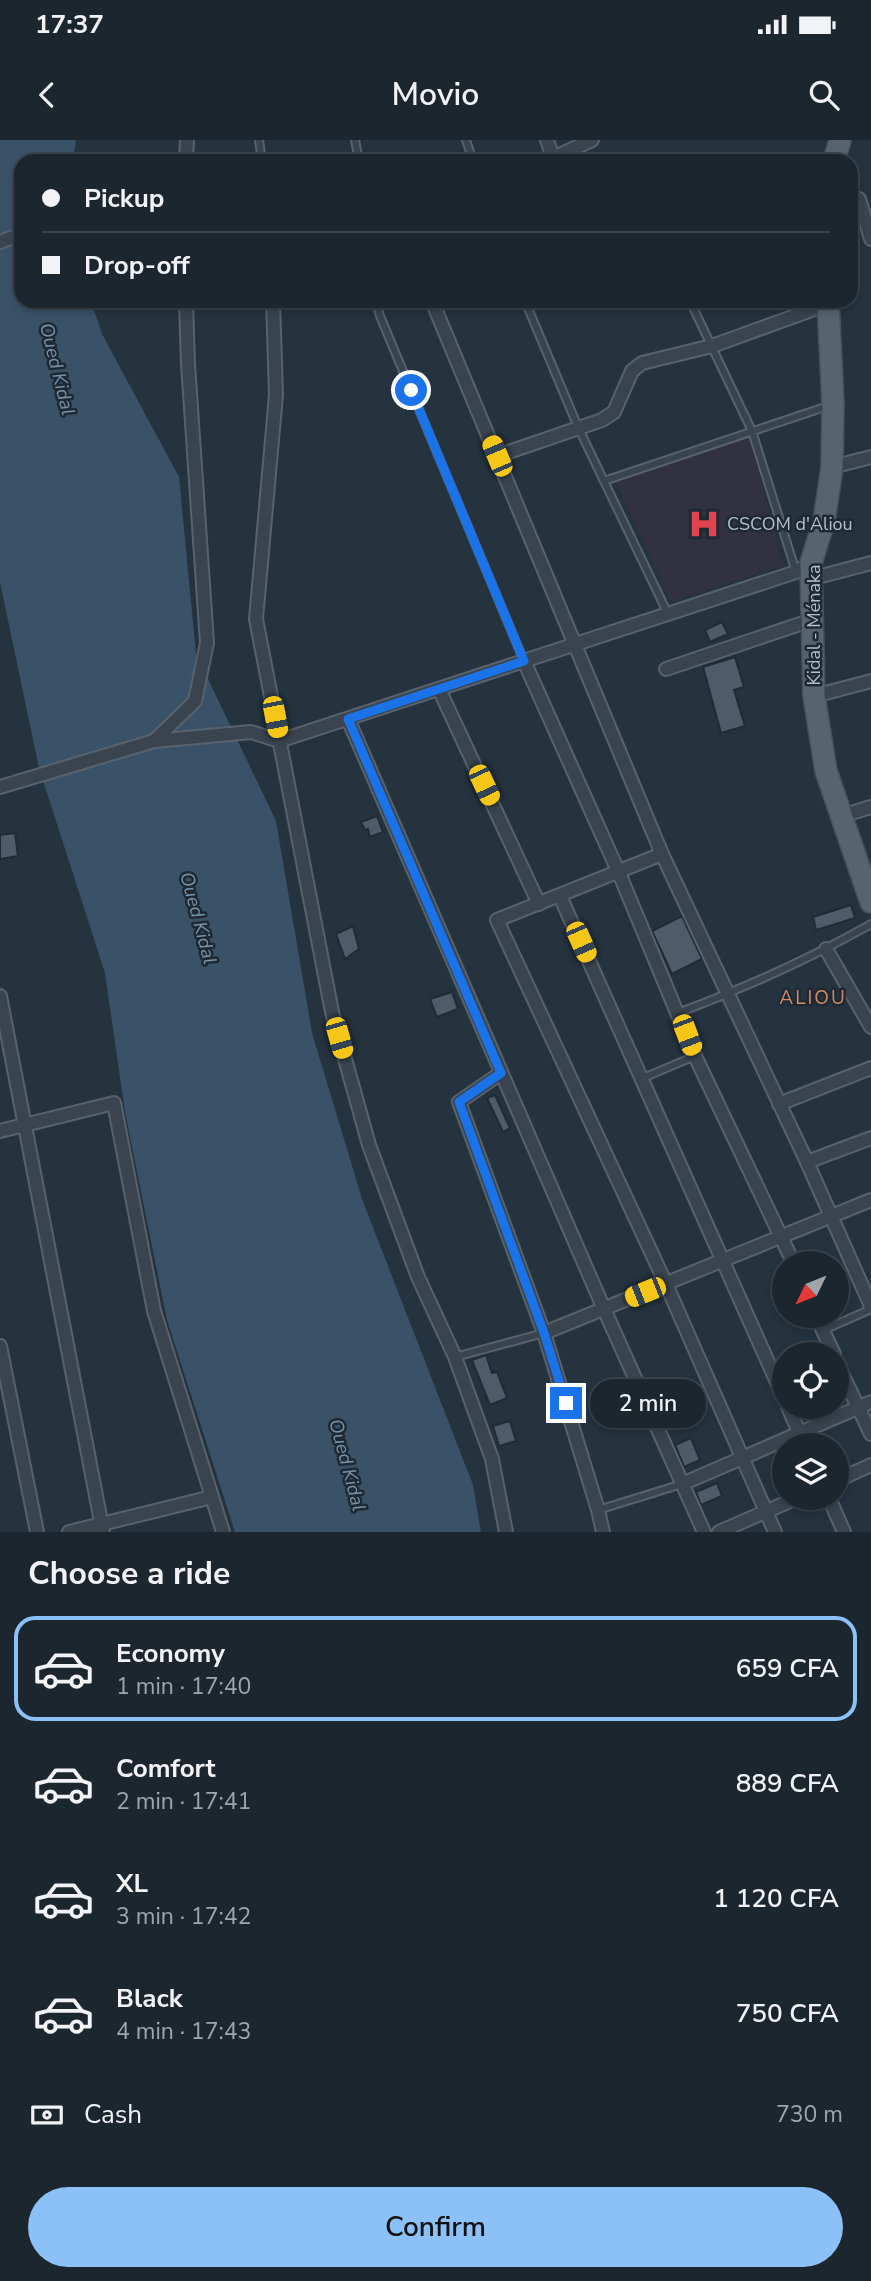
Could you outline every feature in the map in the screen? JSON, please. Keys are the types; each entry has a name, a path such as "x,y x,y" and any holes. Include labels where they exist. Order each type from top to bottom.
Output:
{"main road":[{"name":"Kidal - Ménaka","path":"828,308 833,404 832,467 824,521 806,572 812,620 814,696 826,771 871,902"}],"street":[{"path":"565,154 592,140"},
{"path":"860,199 871,239"},
{"path":"154,740 195,701 207,643 186,308"},
{"path":"273,308 276,395 256,620 279,741 332,1012 365,1132 418,1277 455,1357 492,1460 506,1532"},
{"path":"435,308 662,854 807,1163 871,1307"},
{"path":"497,456 602,420 614,412 632,371 642,363 712,346 812,308"},
{"path":"832,467 871,457"},
{"path":"0,787 154,740 251,732 279,741 668,614 806,572 871,564"},
{"path":"666,670 812,620"},
{"path":"524,661 619,873 695,1056 789,1251"},
{"path":"814,696 871,681"},
{"path":"439,689 539,904"},
{"path":"348,719 604,1309 704,1532"},
{"path":"841,816 871,807"},
{"path":"662,854 497,920 666,1284 775,1532"},
{"path":"560,896 772,1371"},
{"path":"826,949 871,1027"},
{"path":"0,996 103,1528"},
{"path":"779,1104 871,1068"},
{"path":"501,1073 459,1102 544,1333 603,1532"},
{"path":"0,1131 114,1102 154,1311 223,1532"},
{"path":"807,1163 871,1138"},
{"path":"544,1333 871,1200"},
{"path":"822,1330 828,1342"},
{"path":"0,1346 6,1411 37,1532"},
{"path":"849,1381 865,1405 871,1434"},
{"path":"814,1433 865,1405"},
{"path":"682,1484 742,1458 772,1449"},
{"path":"849,1474 871,1465"},
{"path":"69,1532 103,1528 212,1497"},
{"path":"719,1532 772,1508"},
{"path":"834,1510 844,1532"}],"lane":[{"path":"378,308 524,661"},
{"path":"528,308 578,427 668,614"},
{"path":"693,308 752,431 806,572"},
{"path":"604,481 833,404"},
{"path":"678,1013 727,995 826,949 871,924"},
{"path":"643,1078 695,1056"},
{"path":"822,1330 871,1307"},
{"path":"455,1357 544,1333"},
{"path":"598,1510 682,1484"}],"shaded area":[{"name":"CSCOM d'Aliou","path":"749,436 784,565 671,602 616,483"}],"water":[{"name":"Oued Kidal","path":"0,140 76,140 74,154 14,154 14,308 93,308 102,334 179,477 196,654 276,821 312,1033 362,1199 473,1485 481,1532 235,1532 167,1320 125,1112 105,973 39,768 0,582"}],"building":[{"path":"722,622 728,634 710,642 705,630"},
{"path":"735,657 744,687 734,690 745,726 721,733 703,667"},
{"path":"377,816 383,832 370,837 368,829 365,830 361,822"},
{"path":"15,833 18,856 0,859 0,835"},
{"path":"851,905 855,918 816,930 813,917"},
{"path":"682,916 702,959 672,974 652,931"},
{"path":"353,926 359,949 345,959 336,934"},
{"path":"452,992 458,1009 437,1017 430,999"},
{"path":"495,1095 510,1128 503,1132 487,1098"},
{"path":"486,1355 492,1373 497,1372 507,1398 490,1405 472,1360"},
{"path":"510,1421 516,1441 499,1446 493,1426"},
{"path":"691,1438 700,1460 684,1467 675,1445"},
{"path":"717,1483 722,1496 701,1505 696,1492"}],"place":[{"name":"CSCOM d'Aliou","path":"704,524"}],"district":[{"name":"ALIOU","path":"813,998"}],"route":[{"path":"411,390 524,661 348,719 501,1073 459,1102 544,1333 566,1403"}]}
